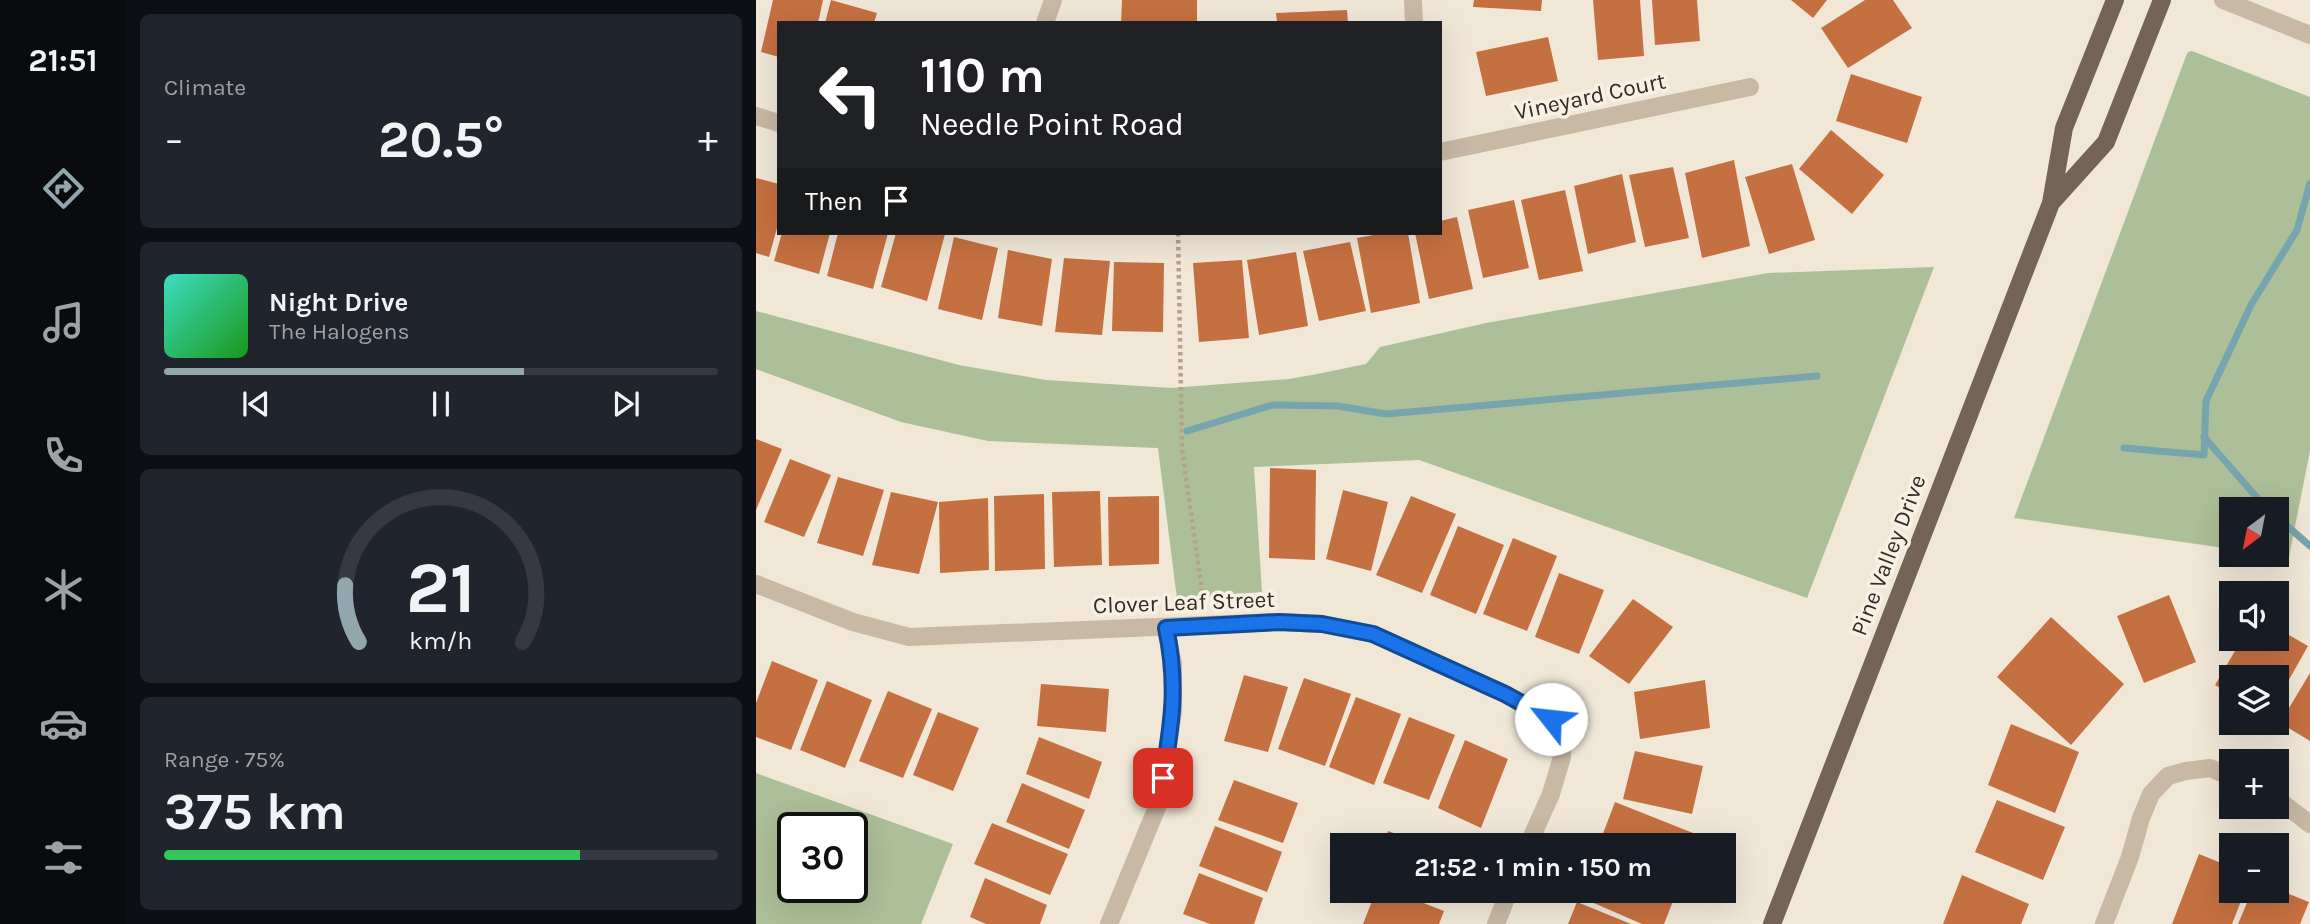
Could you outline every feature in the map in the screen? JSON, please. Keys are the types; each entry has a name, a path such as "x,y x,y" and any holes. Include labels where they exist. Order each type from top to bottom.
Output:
{"main road":[{"name":"Pine Valley Drive","path":"1772,924 2050,203 2064,128 2115,0"},
{"name":"Pine Valley Drive","path":"2050,203 2106,142 2162,0"}],"street":[{"path":"1046,21 1053,0"},
{"path":"1413,0 1414,21"},
{"path":"2223,0 2310,35"},
{"name":"Vineyard Court","path":"1442,152 1750,87"},
{"path":"756,116 777,122"},
{"name":"Clover Leaf Street","path":"756,584 853,622 909,637 1290,622 1322,624 1373,634 1505,694 1551,719 1562,736 1562,757 1551,794 1533,833"},
{"path":"1109,924 1160,800 1173,712 1173,664 1166,628"},
{"path":"2104,924 2151,794 2168,776 2210,768 2219,772"},
{"path":"2289,808 2310,824"},
{"path":"1496,924 1504,903"}],"path":[{"path":"1178,235 1182,449 1204,606"}],"green space":[{"path":"2192,51 2310,97 2310,451 2289,557 2289,497 2219,497 2219,547 2014,518 2188,52"},
{"path":"1934,267 1807,598 1419,460 1254,467 1262,592 1177,599 1158,448 988,441 901,422 756,369 756,311 959,365 1046,380 1171,388 1312,375 1366,364 1380,347 1486,323 1768,273"},
{"path":"756,773 864,812 777,812 777,903 868,903 868,813 953,844 921,924 756,924"}],"building":[{"path":"773,0 823,0 818,21 777,21 777,56 761,52"},
{"path":"831,0 877,13 875,21 826,21"},
{"path":"1122,0 1197,0 1197,21 1121,21"},
{"path":"1474,0 1542,0 1541,11 1473,7"},
{"path":"1593,0 1640,0 1644,56 1598,60"},
{"path":"1652,0 1697,0 1700,41 1655,45"},
{"path":"1791,0 1827,0 1813,18"},
{"path":"1865,0 1893,0 1912,28 1848,68 1821,28"},
{"path":"1347,10 1348,21 1277,21 1276,13"},
{"path":"1548,37 1558,81 1486,96 1476,52"},
{"path":"1851,74 1922,97 1907,143 1836,121"},
{"path":"1831,130 1884,175 1852,214 1799,169"},
{"path":"1734,160 1750,246 1702,258 1685,173"},
{"path":"1792,164 1815,240 1769,254 1745,177"},
{"path":"1673,167 1689,238 1645,247 1629,175"},
{"path":"1622,174 1636,242 1588,254 1574,186"},
{"path":"756,178 777,183 777,228 769,257 756,253"},
{"path":"1565,190 1583,271 1539,280 1521,200"},
{"path":"1514,200 1529,268 1483,278 1468,210"},
{"path":"1457,217 1473,289 1429,299 1415,235 1442,235 1442,221"},
{"path":"781,235 829,235 819,274 774,261"},
{"path":"837,235 887,235 873,289 827,276"},
{"path":"895,235 945,235 927,301 881,287"},
{"path":"1408,235 1420,303 1371,313 1357,238"},
{"path":"954,237 998,248 982,320 938,309"},
{"path":"1350,242 1366,311 1319,321 1303,251"},
{"path":"1008,250 1052,259 1042,326 998,318"},
{"path":"1296,252 1308,326 1259,335 1247,260"},
{"path":"1064,258 1110,261 1102,335 1055,332"},
{"path":"1242,260 1249,338 1199,342 1193,263"},
{"path":"1114,262 1164,263 1163,332 1112,331"},
{"path":"756,439 782,449 756,510"},
{"path":"790,459 831,475 804,537 764,522"},
{"path":"1270,468 1316,470 1315,560 1269,558"},
{"path":"838,477 884,490 863,556 817,543"},
{"path":"1343,490 1388,502 1371,571 1326,559"},
{"path":"1100,491 1102,565 1054,567 1052,492"},
{"path":"891,492 938,502 919,574 872,565"},
{"path":"1044,494 1045,569 995,571 994,496"},
{"path":"1159,496 1159,564 1109,566 1108,497"},
{"path":"1411,496 1456,514 1422,593 1376,575"},
{"path":"988,498 989,570 940,573 939,502"},
{"path":"1458,526 1504,545 1476,614 1430,595"},
{"path":"1513,538 1557,556 1527,631 1483,614"},
{"path":"1559,573 1604,590 1579,654 1535,637"},
{"path":"2169,595 2196,662 2144,683 2117,616"},
{"path":"1633,599 1673,627 1629,684 1589,656"},
{"path":"2051,617 2124,684 2071,745 1997,677"},
{"path":"2289,635 2308,646 2289,680 2289,665 2227,665 2235,651 2289,651"},
{"path":"772,661 818,680 791,750 756,737 756,703"},
{"path":"2310,673 2310,741 2289,728 2289,708"},
{"path":"1244,675 1288,687 1268,752 1224,741"},
{"path":"1304,678 1351,694 1325,766 1278,749"},
{"path":"1705,680 1710,728 1640,739 1634,692"},
{"path":"827,681 872,700 845,768 800,750"},
{"path":"1041,684 1109,689 1106,732 1037,726"},
{"path":"888,691 932,709 903,778 859,761"},
{"path":"1356,697 1401,714 1374,785 1329,767"},
{"path":"938,712 979,728 953,791 913,775"},
{"path":"1409,717 1455,735 1429,800 1383,783"},
{"path":"2011,724 2079,752 2055,813 1988,785"},
{"path":"1039,737 1102,762 1089,799 1026,774"},
{"path":"1465,740 1508,759 1481,828 1438,808"},
{"path":"1635,751 1703,766 1692,814 1623,799"},
{"path":"1234,780 1298,803 1283,843 1218,820"},
{"path":"1022,783 1085,810 1069,849 1006,822"},
{"path":"1997,800 2065,827 2043,880 1975,852"},
{"path":"1615,802 1693,833 1603,833"},
{"path":"992,823 1068,854 1050,895 974,864"},
{"path":"1215,826 1282,852 1267,892 1199,866"},
{"path":"2199,854 2219,862 2219,903 2240,903 2232,924 2172,924"},
{"path":"1199,873 1263,898 1254,924 1210,924 1183,914"},
{"path":"1962,875 2029,904 2021,924 1943,924"},
{"path":"985,878 1047,905 1040,924 986,924 970,917"},
{"path":"2289,894 2309,902 2300,924 2238,924 2247,903 2289,903"},
{"path":"1371,903 1424,903 1444,911 1439,924 1363,924"},
{"path":"1577,903 1579,903 1631,924 1568,924"},
{"path":"1594,903 1672,903 1664,924 1642,924"}],"waterway":[{"path":"2124,448 2204,455 2206,401 2251,305 2297,230 2310,183"},
{"path":"1187,431 1272,405 1338,406 1386,414 1817,376"},
{"path":"2204,437 2256,497"},
{"path":"2289,528 2310,546"}],"route":[{"path":"1163,778 1173,712 1173,664 1166,628 1279,622 1322,624 1373,634 1505,694 1551,719"}]}
